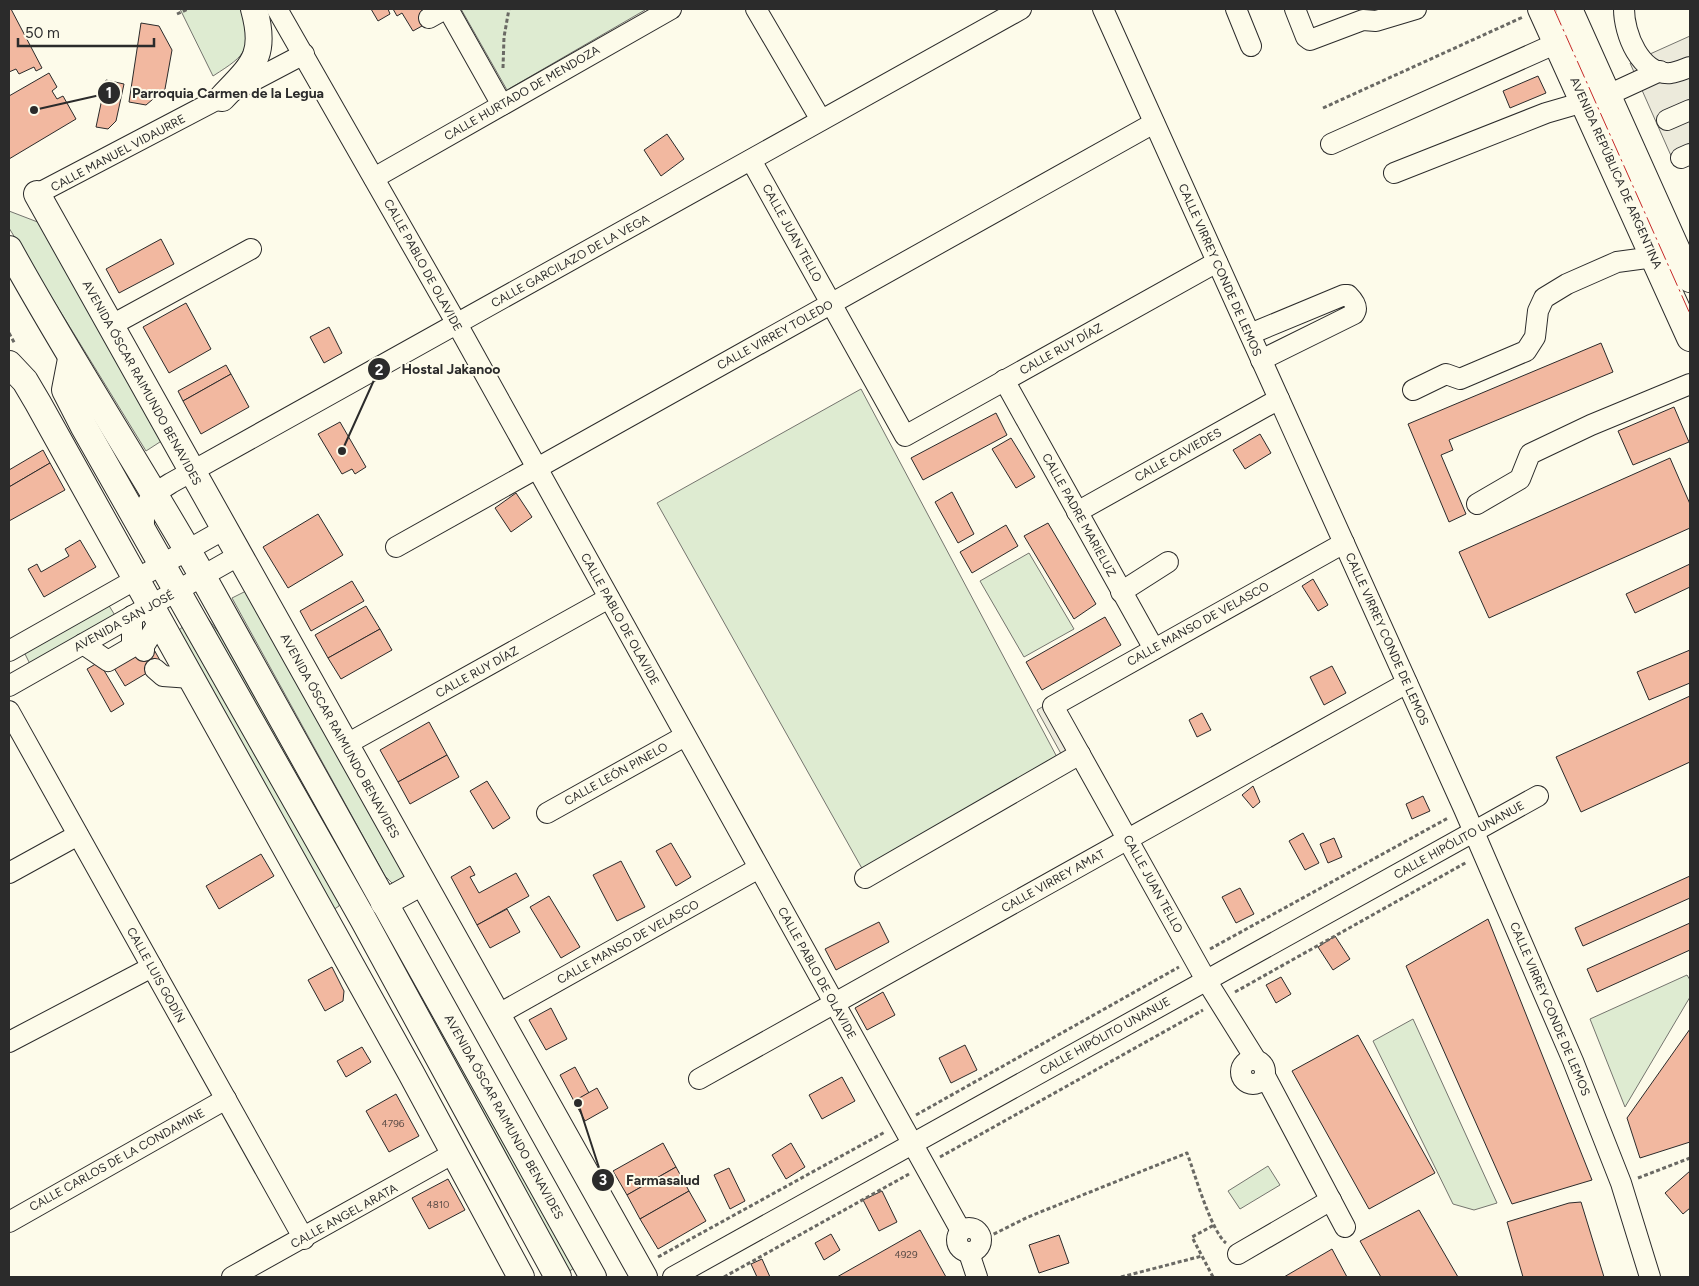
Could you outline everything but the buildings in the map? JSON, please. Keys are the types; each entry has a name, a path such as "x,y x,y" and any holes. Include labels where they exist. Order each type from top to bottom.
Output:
{"main road":[{"path":"222,98 251,67 259,49 259,30 254,9"},
{"name":"AVENIDA REPÚBLICA DE ARGENTINA","path":"1541,9 1557,43 1601,110"},
{"name":"AVENIDA REPÚBLICA DE ARGENTINA","path":"1569,9 1601,110 1647,211 1690,279"},
{"name":"AVENIDA ÓSCAR RAIMUNDO BENAVIDES","path":"37,194 223,530 497,1015 649,1268"},
{"name":"AVENIDA REPÚBLICA DE ARGENTINA","path":"1647,211 1654,257 1690,338"},
{"name":"AVENIDA ÓSCAR RAIMUNDO BENAVIDES","path":"9,249 71,359 155,493 188,550 593,1277"},
{"path":"71,359 65,390 363,919 558,1277"},
{"path":"9,364 25,381 38,402 135,580 147,615 191,678 411,1073 519,1276"},
{"path":"384,903 422,882"},
{"path":"334,934 363,919"},
{"path":"411,1073 438,1056"}],"street":[{"name":"CALLE PABLO DE OLAVIDE","path":"277,9 457,324 961,1231 957,1237 958,1244 962,1250 975,1246 977,1277"},
{"name":"CALLE HURTADO DE MENDOZA","path":"374,178 671,9"},
{"path":"756,9 821,120"},
{"name":"CALLE GARCILAZO DE LA VEGA","path":"155,493 1021,9"},
{"name":"CALLE VIRREY CONDE DE LEMOS","path":"1103,9 1464,809 1573,1061 1621,1183 1650,1277"},
{"path":"1236,9 1251,46"},
{"path":"1295,9 1306,37 1310,40 1361,14 1376,21 1416,9"},
{"path":"1624,9 1624,20 1632,42 1643,62 1660,72 1670,73 1690,67"},
{"path":"441,12 506,103"},
{"path":"1332,144 1557,43"},
{"name":"CALLE MANUEL VIDAURRE","path":"37,194 304,54"},
{"path":"1394,173 1546,113 1601,110 1660,72"},
{"path":"1667,120 1690,110"},
{"name":"CALLE VIRREY TOLEDO","path":"396,547 1154,123"},
{"name":"CALLE JUAN TELLO","path":"751,160 905,436"},
{"path":"110,326 251,249"},
{"path":"1413,390 1446,374 1460,379 1526,351 1534,337 1538,311 1544,298 1567,284 1617,262 1654,257"},
{"name":"CALLE RUY DÍAZ","path":"905,436 1217,262"},
{"path":"1250,334 1344,295 1348,295 1353,299 1356,307 1354,314 1261,360"},
{"name":"CALLE PADRE MARIELUZ","path":"1004,380 1154,649"},
{"path":"1477,504 1520,479 1530,454 1591,425 1690,384"},
{"name":"CALLE CAVIEDES","path":"1077,512 1278,399"},
{"path":"144,530 143,513 148,500 155,493"},
{"path":"9,651 223,530"},
{"name":"CALLE MANSO DE VELASCO","path":"1053,706 1344,543"},
{"name":"AVENIDA SAN JOSÉ","path":"9,686 83,644 147,615 178,591 238,556"},
{"path":"1121,592 1168,562"},
{"name":"CALLE RUY DÍAZ","path":"345,745 609,598"},
{"path":"140,648 147,615"},
{"path":"140,648 147,615"},
{"path":"83,644 108,661 140,648"},
{"path":"154,669 163,676 191,678"},
{"name":"CALLE VIRREY AMAT","path":"699,1079 1407,683"},
{"name":"CALLE JUAN TELLO","path":"1053,706 1206,980 1260,1068 1345,1226"},
{"name":"CALLE LUIS GODÍN","path":"9,711 304,1239"},
{"name":"CALLE LEÓN PINELO","path":"547,813 685,736"},
{"path":"865,878 1080,754"},
{"name":"CALLE HIPÓLITO UNANUE","path":"673,1277 1538,796"},
{"path":"9,873 78,835"},
{"name":"CALLE MANSO DE VELASCO","path":"497,1015 759,868"},
{"path":"9,1042 152,967"},
{"name":"CALLE CARLOS DE LA CONDAMINE","path":"9,1222 226,1100"},
{"name":"CALLE ANGEL ARATA","path":"232,1277 304,1239 454,1153"},
{"path":"1238,1254 1331,1200"}],"path":[{"path":"177,14 188,9"},
{"path":"506,103 502,57 509,9"},
{"path":"1323,108 1541,9"},
{"path":"649,1268 1194,958 1464,809"},
{"path":"724,1277 1483,853"},
{"path":"975,1246 1028,1217 1187,1153 1220,1239 1238,1254"},
{"path":"1621,1183 1657,1172 1690,1158"},
{"path":"1213,1277 1192,1236 1214,1225"},
{"path":"1121,1277 1202,1256"}],"green space":[{"path":"180,9 243,9 246,43 240,56 213,76"},
{"path":"461,9 644,9 645,10 507,90"},
{"path":"9,211 48,226 163,440 146,451 9,228"},
{"path":"861,389 1058,759 864,872 657,503"},
{"path":"1029,553 1074,629 1024,657 980,581"},
{"path":"250,589 408,868 404,881 394,885 385,876 232,598"},
{"path":"108,604 116,617 30,664 23,650"},
{"path":"206,616 254,680 578,1265 567,1273"},
{"path":"188,622 341,897 339,906 333,910 178,631"},
{"path":"1687,975 1690,980 1690,997 1625,1107 1590,1019"},
{"path":"1413,1019 1497,1203 1474,1210 1453,1204 1373,1041"},
{"path":"1268,1166 1280,1185 1240,1209 1228,1191"}],"shaded area":[{"path":"1690,36 1690,161 1676,167 1630,63"},
{"path":"1047,704 1076,755 1065,761 1037,710"}],"power":[{"path":"1554,9 1690,314"}],"place":[{"name":"Parroquia Carmen de la Legua","path":"34,110"},
{"name":"Hostal Jakanoo","path":"342,451"},
{"name":"Farmasalud","path":"578,1103"}]}
